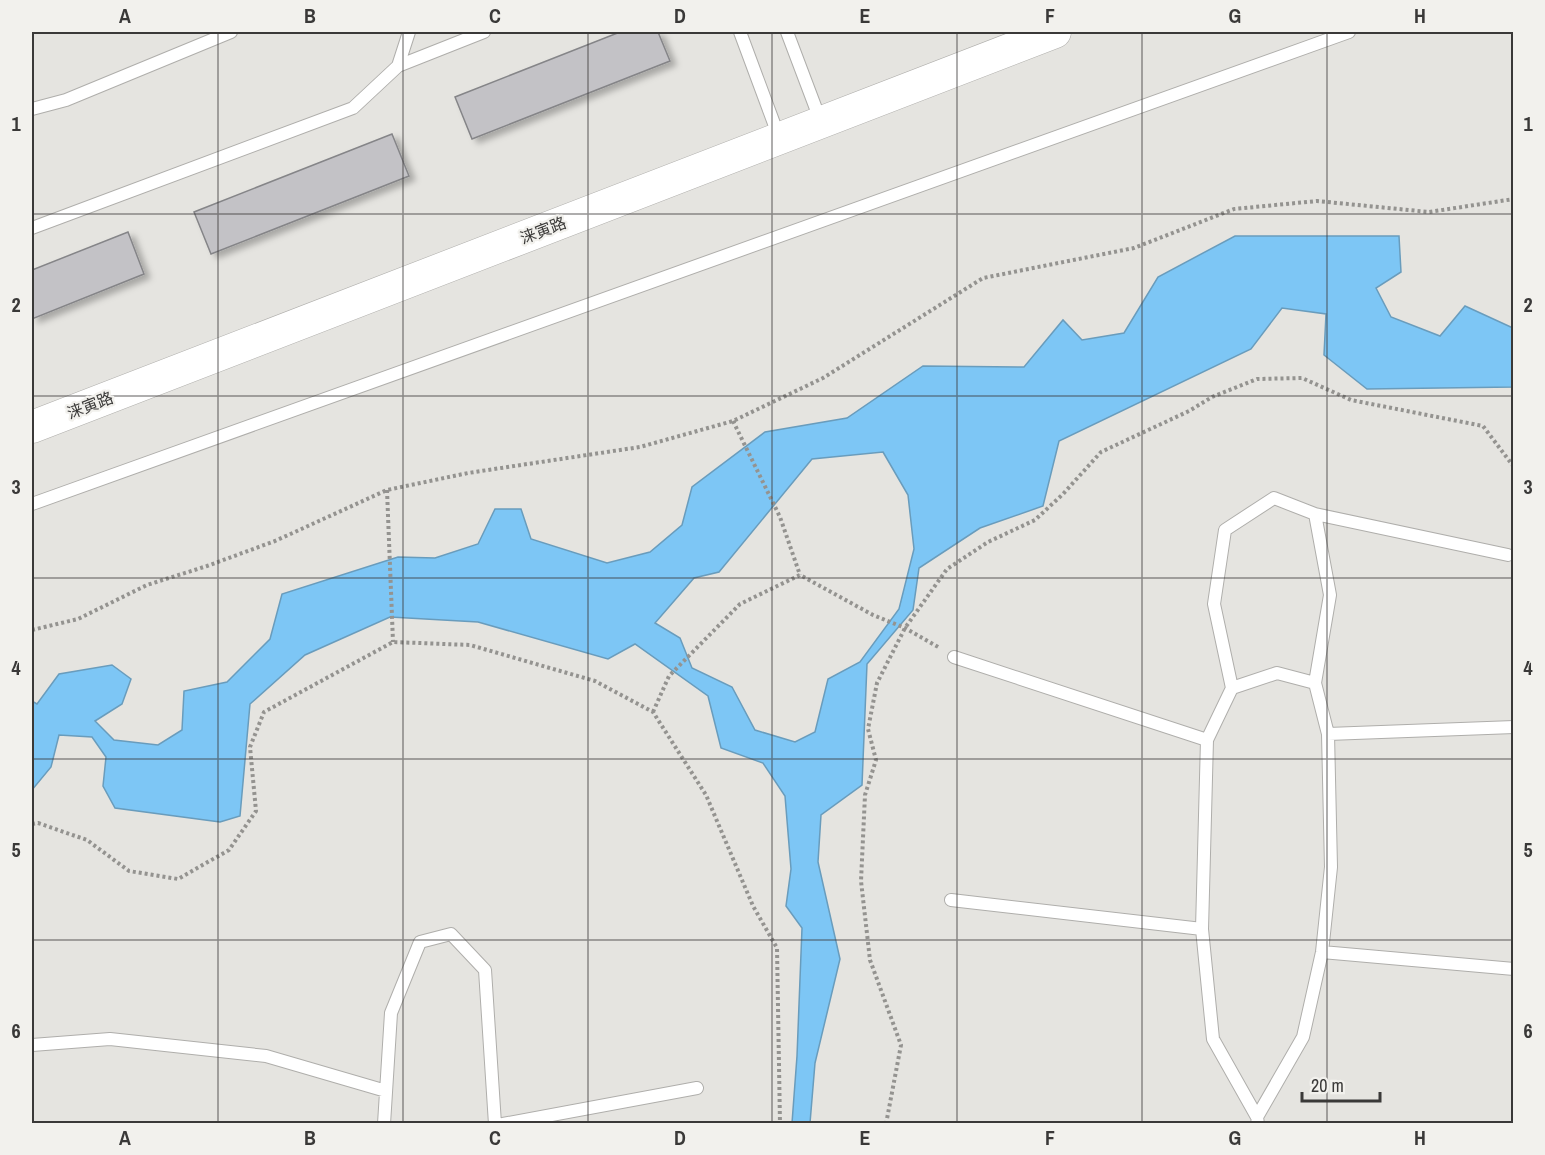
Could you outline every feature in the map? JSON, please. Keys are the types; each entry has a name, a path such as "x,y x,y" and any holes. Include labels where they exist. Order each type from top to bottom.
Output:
{"street":[{"name":"涞寅路","path":"32,427 1055,32"}],"lane":[{"path":"32,109 66,99 231,32"},
{"path":"398,66 409,32"},
{"path":"32,228 353,108 398,66 484,32"},
{"path":"740,32 779,138"},
{"path":"787,32 821,122"},
{"path":"32,504 1348,32"},
{"path":"1257,1120 1213,1039 1202,929 1207,740 1232,688 1214,604 1225,530 1274,498 1315,514 1508,555"},
{"path":"1257,1120 1303,1037 1322,952 1331,867 1328,734 1315,683 1330,595 1315,514"},
{"path":"954,657 1207,740"},
{"path":"1232,688 1277,674 1315,683"},
{"path":"1328,734 1514,727"},
{"path":"951,900 1202,929"},
{"path":"384,1124 392,1013 420,942 451,934 485,970 495,1124"},
{"path":"1322,952 1514,969"},
{"path":"32,1045 110,1039 266,1056 386,1091"},
{"path":"503,1124 697,1088"}],"path":[{"path":"32,630 78,619 147,585 275,541 387,489 480,471 639,447 733,421 824,378 982,278 1134,248 1234,209 1317,201 1429,212 1514,199"},
{"path":"886,1124 902,1046 870,960 861,881 865,795 876,760 868,729 877,683 905,628 947,569 988,542 1035,520 1063,494 1101,452 1190,411 1212,397 1257,379 1302,378 1351,400 1483,426 1514,467"},
{"path":"733,421 780,517 800,575 873,615 905,628 954,657"},
{"path":"387,489 393,642"},
{"path":"652,712 669,676 740,604 800,575"},
{"path":"32,824 38,823 87,840 129,871 178,879 229,850 256,811 250,747 264,712 393,642 470,645 595,681 652,712 706,795 753,906 777,948 780,1124"}],"water":[{"path":"1235,236 1399,236 1401,272 1376,288 1391,317 1440,336 1465,306 1513,328 1513,387 1367,389 1324,355 1326,314 1282,308 1251,349 1059,441 1043,506 980,528 919,568 913,610 867,664 862,785 821,815 818,862 840,959 815,1063 810,1123 792,1123 802,928 786,906 791,869 785,796 763,763 721,748 708,696 635,644 608,659 478,622 390,617 305,655 250,704 240,816 220,822 115,808 103,786 106,757 92,737 59,735 51,767 32,790 32,701 37,704 59,674 112,665 131,679 122,704 95,721 114,740 158,745 182,730 184,691 227,682 270,639 282,594 398,557 435,558 478,544 495,509 521,509 531,539 607,563 650,552 682,525 692,487 765,432 847,418 923,366 1024,367 1063,320 1082,340 1124,333 1158,277","holes":["883,452 908,495 914,549 899,609 860,662 828,679 815,732 795,742 755,730 732,687 692,668 680,638 655,623 694,578 719,572 812,459"]}],"building":[{"path":"620,32 658,32 670,61 472,139 455,97"},
{"path":"392,134 409,176 211,254 194,212"},
{"path":"128,232 144,274 32,319 32,270"}]}
